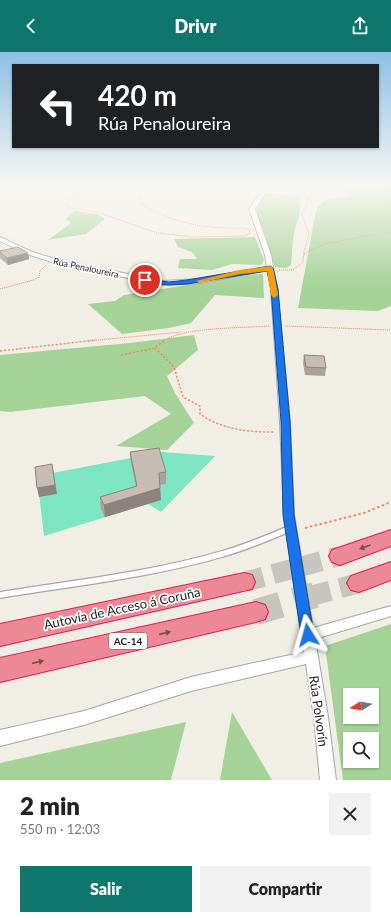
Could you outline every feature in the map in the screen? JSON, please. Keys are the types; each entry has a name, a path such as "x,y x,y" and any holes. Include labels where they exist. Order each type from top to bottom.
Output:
{"highway":[{"path":"340,556 391,538"},
{"path":"359,583 391,571"},
{"name":"Autovía de Acceso á Coruña","path":"0,635 244,582"},
{"name":"AC-14","path":"0,670 256,612"}],"street":[{"name":"Rúa Polvorín","path":"255,219 268,255 274,289 286,432 287,491 291,528 321,717 328,780"},
{"name":"Rúa Penaloureira","path":"0,239 9,244 55,261 136,279 169,284 198,281 240,272 270,269"},
{"path":"308,639 391,611"},
{"path":"0,738 84,718 191,684 311,657"}],"lane":[{"path":"0,595 163,568 231,551 272,537 291,528"}],"path":[{"path":"118,219 156,233 193,237 245,236 250,233 249,230 245,228 209,227 172,219"},
{"path":"270,269 293,270 304,262 304,254 309,234 303,219"},
{"path":"304,254 324,244 382,233 391,233"},
{"path":"0,289 34,280 39,277 40,271 46,264 55,261"},
{"path":"121,355 155,348 169,336 184,332 277,326 391,330"},
{"path":"0,351 105,338 184,331"},
{"path":"155,348 174,367 183,397 200,406 200,414 209,421 221,427 243,431 286,432"},
{"path":"305,528 364,514 391,502"}],"green space":[{"path":"65,219 105,219 86,234 48,240 71,223"},
{"path":"259,219 298,219 293,237 291,265 286,268 275,267"},
{"path":"315,219 391,219 391,306 378,311 298,308"},
{"path":"255,237 264,260 261,265 232,264 212,270 178,268 180,259 197,259 192,252 178,247 174,239"},
{"path":"263,274 264,298 215,295 191,323 169,328 122,334 88,304 115,301 124,295 206,282 237,275"},
{"path":"194,335 198,350 167,376 175,393 194,423 167,450 116,446 171,414 145,396 10,412 0,411 0,355 130,343"},
{"path":"162,452 215,456 161,512 148,504 44,536 37,476"},
{"path":"391,624 391,780 343,780 325,646"},
{"path":"232,712 272,780 220,780"},
{"path":"186,722 171,780 0,780 0,763"}],"building":[{"path":"18,247 28,253 7,258 0,252 0,251"},
{"path":"304,355 324,356 326,368 306,367"},
{"path":"159,448 166,472 159,473 160,488 104,505 100,497 137,486 130,452"},
{"path":"52,464 55,485 37,488 35,467"}],"tunnel":[{"path":"244,582 340,556"},
{"path":"311,596 359,583"},
{"path":"256,612 315,595"}],"slow traffic":[{"path":"200,281 240,272 270,268 274,295"}],"route":[{"path":"145,280 169,284 198,281 223,277 240,272 270,268 274,289 284,408 289,515 308,635"}]}
